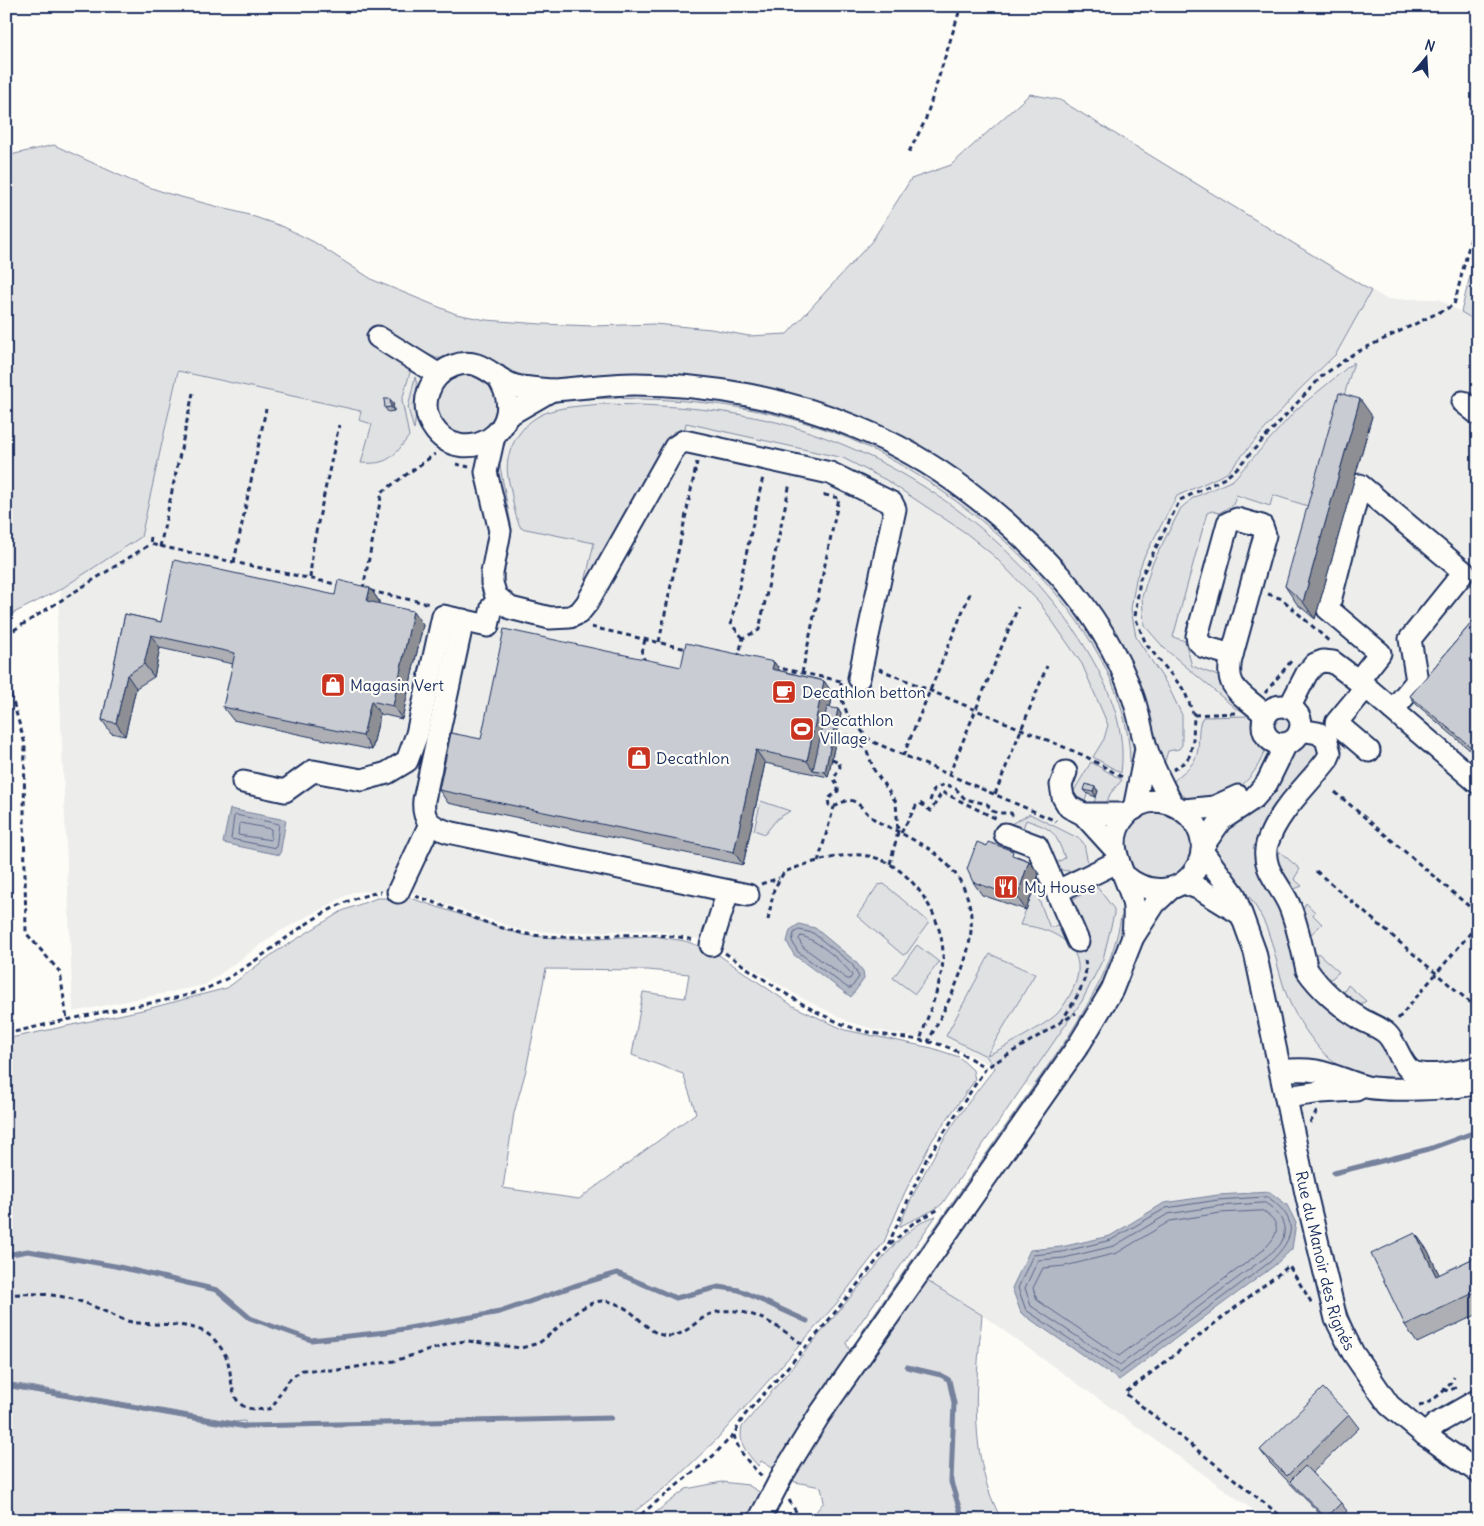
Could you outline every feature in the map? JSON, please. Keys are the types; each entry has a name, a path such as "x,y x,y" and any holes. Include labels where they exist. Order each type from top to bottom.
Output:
{"street":[{"path":"378,337 439,375"},
{"path":"496,376 504,387 508,404 507,416 502,427 486,442 472,446 458,445 444,439 433,428 427,413 426,397 433,381 439,375 454,365 472,364 486,368 496,376 517,387 539,387 552,390 646,384 752,396 802,408 841,421 909,453 964,489 993,512 1039,554 1077,596 1096,623 1123,671 1141,722 1146,749 1178,807 1194,820 1200,832 1203,849"},
{"path":"507,416 552,390"},
{"path":"494,436 486,472 500,524 492,583 501,602 510,608 550,618 570,617 579,613 594,592 675,447 684,441 830,473 859,486 895,506 853,678"},
{"path":"458,445 486,472"},
{"path":"1369,751 1336,723 1361,687 1380,653 1328,609 1360,485 1464,572 1410,639 1417,680 1399,702"},
{"path":"1083,814 1131,811 1149,803 1178,807 1214,808 1251,786 1260,775 1272,747 1285,738 1300,720 1297,714 1289,708 1279,706 1270,710 1260,710 1241,696 1233,686 1229,672 1232,655 1265,535 1265,530 1262,526 1237,519 1228,523 1197,636 1198,641 1204,647 1232,655"},
{"path":"243,782 285,791 313,771 362,780 387,773 407,761 417,734 443,616 488,626 492,607 501,602"},
{"path":"463,620 424,800 425,818 430,824 448,832 738,893 711,945"},
{"path":"1289,708 1307,673 1315,664 1323,661 1332,662 1341,667 1361,687 1399,702 1478,783"},
{"path":"1260,710 1263,728 1285,738 1318,733 1326,739 1330,753 1327,760 1275,827 1267,846 1267,866 1290,906 1308,970 1313,979 1343,1008 1386,1033 1406,1065 1414,1072 1430,1074 1467,1071 1478,1067"},
{"path":"759,1520 779,1499 783,1474 820,1414 1080,1043 1112,990 1133,937 1155,903 1196,869 1203,849 1221,820 1254,798 1267,783 1285,738"},
{"path":"1133,937 1134,905 1118,862 1117,829 1131,811 1146,749"},
{"path":"1066,772 1061,785 1063,797 1069,807 1083,814 1134,884 1145,889 1158,891 1177,886 1200,889 1239,913"},
{"path":"398,892 430,824"},
{"path":"1007,826 1037,846 1078,941"},
{"name":"Rue du Manoir des Rignés","path":"1203,849 1234,894 1239,913 1255,952 1336,1319 1353,1353 1389,1405 1430,1430 1478,1472"},
{"path":"1058,891 1118,862"},
{"path":"1281,1071 1300,1069 1324,1070 1364,1086 1450,1088 1478,1083"},
{"path":"1286,1097 1356,1090 1364,1086"},
{"path":"1430,1430 1478,1400"}],"path":[{"path":"909,152 925,121 960,6"},
{"path":"1260,710 1244,714 1194,715 1184,690 1146,644 1135,617 1140,579 1180,500 1225,478 1236,469 1322,376 1353,354 1454,305 1478,210"},
{"path":"160,547 193,393"},
{"path":"234,562 266,409"},
{"path":"310,578 313,546 339,425"},
{"path":"658,642 701,445"},
{"path":"363,597 382,492 436,454"},
{"path":"738,659 742,638 731,624 767,459"},
{"path":"742,638 759,630 794,465"},
{"path":"802,673 839,498 825,495 830,473"},
{"path":"150,544 151,537"},
{"path":"6,635 150,544 346,586"},
{"path":"354,588 439,606"},
{"path":"1250,589 1282,599 1346,656 1341,667"},
{"path":"903,756 971,591"},
{"path":"948,775 1018,607"},
{"path":"583,627 694,650"},
{"path":"645,639 642,653 643,660 648,665"},
{"path":"686,656 688,649"},
{"path":"731,658 747,661"},
{"path":"765,665 802,673 853,678 877,668 1085,756 1126,779 1128,772"},
{"path":"995,794 1047,666"},
{"path":"6,677 25,744 26,933 60,972 67,1020"},
{"path":"853,678 843,706 853,724 871,741 1061,823"},
{"path":"840,720 853,724"},
{"path":"837,733 852,737 867,751 874,770 896,802 899,832"},
{"path":"832,759 839,762 840,767 834,778 838,791 828,799 829,805 834,807"},
{"path":"890,864 899,832 916,806 923,804 932,810 942,792 1007,826 1014,819 1011,813 992,811 986,804 966,799 956,789 945,784 934,789 930,801"},
{"path":"1335,792 1478,914"},
{"path":"818,862 834,807 846,800 853,801 874,819 932,851 949,867 965,890 970,908 972,935 967,959 962,974 928,1042"},
{"path":"768,920 774,889 784,872 818,862 862,855 890,864 924,898 936,919 943,944 942,969 920,1041"},
{"path":"1316,871 1478,1009"},
{"path":"6,1034 156,1002 208,988 227,979 309,921 337,906 374,894 398,892 518,932 541,936 664,934 711,945 797,1000 846,1025 928,1042 957,1051 986,1068"},
{"path":"1386,1033 1478,924"},
{"path":"1061,1022 1081,986 1086,971 1086,961 1078,941"},
{"path":"887,1248 926,1160 986,1068 1083,1009"},
{"path":"1308,1132 1309,1124 1320,1105 1321,1092"},
{"path":"634,1520 713,1456 734,1434 744,1416 806,1347 887,1248 912,1224 944,1206"},
{"path":"1286,1520 1125,1393 1289,1266 1314,1307 1336,1319"},
{"path":"6,1295 23,1294 67,1298 127,1321 176,1326 208,1333 222,1350 227,1360 234,1397 239,1405 249,1409 267,1410 274,1407 282,1389 291,1378 302,1370 338,1370 394,1362 456,1342 468,1341 521,1348 531,1346 539,1343 588,1305 609,1300 630,1310 651,1330 660,1334 670,1336 680,1333 705,1317 730,1310 753,1316 787,1332 806,1347"},
{"path":"1424,1406 1444,1390 1453,1381 1454,1377"},
{"path":"1444,1390 1448,1391 1457,1387"},
{"path":"1416,1407 1430,1430"},
{"path":"734,1434 736,1443 754,1469"},
{"path":"779,1499 801,1520"}],"shaded area":[{"path":"1030,94 1060,100 1386,299 1439,299 1478,322 1478,1520 1267,1520 982,1315 924,1279 1055,1101 975,1057 936,1041 876,1030 849,1022 800,997 707,941 654,930 564,933 520,930 405,890 353,892 277,933 205,985 73,1012 57,626 61,589 141,536 78,157 132,181 166,193 249,215 284,227 314,242 373,280 456,314 486,320 541,324 593,326 654,324 711,329 749,336 787,334 872,241 911,179 951,165"},
{"path":"1030,94 1060,100 1371,291 1336,354 1298,391 1227,473 1177,496 1144,557 1136,579 1131,609 1136,637 1168,686 1182,715 1182,745 1179,749 1168,751 1162,770 1157,752 1050,553 825,407 527,383 450,359 436,358 379,330 411,369 402,400 409,436 390,458 378,463 361,463 372,424 359,420 361,411 178,371 141,537 61,589 6,617 6,156 54,145 132,181 166,193 249,215 284,227 314,242 373,280 456,314 486,320 541,324 593,326 654,324 711,329 749,336 787,334 872,241 911,179 951,165"},
{"path":"1478,244 1478,322 1461,312"},
{"path":"1354,362 1311,507 1273,495 1270,506 1236,495 1233,505 1219,513 1212,511 1207,513 1173,637 1185,641 1192,666 1223,678 1246,708 1236,709 1164,648 1144,625 1142,597 1152,564 1181,508 1193,498 1233,480 1297,409"},
{"path":"467,374 479,377 489,383 495,393 498,405 495,417 489,427 479,433 467,436 455,433 445,427 439,417 436,405 439,393 445,383 455,377"},
{"path":"415,377 419,392 414,430 408,408"},
{"path":"624,392 716,399 776,410 806,418 863,439 902,458 941,483 980,512 1017,544 1052,580 1081,618 1106,657 1129,715 1134,743 1136,773 1130,773 1125,720 1106,668 1075,619 1037,572 992,530 945,493 896,462 850,439 800,421 747,409 667,400 598,398 549,403 536,408 521,417 500,453 495,454 514,421 533,405 571,394"},
{"path":"601,404 691,408 736,414 780,423 824,437 866,455 907,476 945,501 982,529 1016,560 1074,630 1103,680 1117,716 1121,735 1121,773 1093,757 1104,739 1108,725 1082,664 1039,602 994,556 966,533 886,480 843,458 686,423 684,433 674,431 583,591 594,543 521,528 509,484 508,461 514,442 522,430 540,415 562,408"},
{"path":"495,461 499,461 512,530 504,574 504,587 511,596 518,599 517,602 500,588"},
{"path":"1253,712 1256,721 1255,731 1265,750 1249,778 1238,789 1226,797 1212,802 1198,802 1184,796 1171,785 1195,759 1198,749 1199,727 1203,717 1247,716"},
{"path":"1277,713 1285,713 1292,720 1292,728 1285,735 1277,735 1270,728 1270,720"},
{"path":"1313,739 1321,747 1320,758 1268,826 1280,902 1291,942 1380,1040 1407,1080 1351,1072 1330,1059 1320,1049 1301,1023 1285,991 1263,919 1243,888 1213,851 1216,837 1290,750 1300,741"},
{"path":"1091,762 1122,780 1110,794 1106,805 1094,804 1097,791 1089,789 1085,801 1072,794"},
{"path":"761,801 790,811 777,819 765,834 754,830"},
{"path":"1158,812 1171,814 1182,822 1190,833 1192,846 1190,859 1182,870 1171,878 1158,880 1145,878 1134,870 1126,859 1124,846 1126,833 1134,822 1145,814"},
{"path":"1030,814 1080,839 1084,844 1088,863 1075,870 1062,870 1054,864 1065,858 1052,832 1026,820 1022,831 1007,826"},
{"path":"1273,846 1300,869 1294,879 1302,886 1292,890 1279,876"},
{"path":"884,884 929,922 907,953 903,955 857,916 878,885"},
{"path":"1097,887 1114,909 1114,914 1103,959 1082,1001 942,1204 899,1227 918,1184 953,1124 995,1068 986,1056 946,1036 990,954 1035,974 987,1055 1024,1036 1057,1014 1070,994 1077,976 1078,963 1074,952 1067,943 1058,936 1046,931 1020,925 1033,891 1036,892 1050,928 1062,923 1073,899"},
{"path":"377,898 410,898 523,935 566,939 654,936 685,941 713,951 793,1006 845,1030 932,1048 959,1057 973,1070 975,1080 933,1139 905,1192 884,1242 836,1304 716,1440 672,1482 624,1520 6,1520 6,1387 245,1429 245,1421 235,1422 6,1382 6,1039 147,1009 227,988 274,953 342,911","holes":["546,969 648,970 689,974 685,998 643,992 632,1055 683,1074 696,1113 579,1199 503,1188 514,1113 526,1070"]},
{"path":"1306,903 1315,912 1313,915 1322,924 1310,935 1306,933 1300,915"},
{"path":"1121,917 1126,918 1112,968 1082,1025 860,1343 861,1333 1068,1037 1101,979 1113,950"},
{"path":"917,945 939,962 915,994 893,978"},
{"path":"1318,953 1339,972 1331,979 1321,977 1313,957"},
{"path":"1348,985 1366,1001 1357,1007 1342,995"},
{"path":"936,1216 846,1343 852,1355 776,1470 761,1461 758,1466 742,1443 742,1427 894,1245 919,1224"},
{"path":"924,1279 982,1315 976,1393 979,1446 983,1472 1002,1520 809,1520 824,1502 821,1487 795,1482 790,1478"},
{"path":"722,1482 748,1485 761,1493 749,1520 646,1520 686,1489"}],"water":[{"path":"230,809 286,820 280,855 223,843"},
{"path":"799,924 815,928 855,961 863,971 864,979 851,997 794,955 787,942 790,930"},
{"path":"1270,1192 1287,1205 1296,1223 1292,1249 1274,1266 1119,1380 1021,1313 1012,1288 1030,1250 1061,1247 1110,1236 1164,1203 1218,1195"}],"building":[{"path":"1339,393 1360,399 1303,602 1285,586"},
{"path":"384,399 390,399 391,407 385,408"},
{"name":"Magasin Vert","path":"174,560 335,595 338,580 370,588 367,601 413,611 393,706 371,701 363,736 223,707 235,653 151,635 144,664 127,675 116,723 102,720 125,614 161,622"},
{"path":"1478,615 1478,753 1410,696"},
{"name":"Decathlon","path":"504,629 681,667 686,643 774,662 772,669 824,681 807,761 756,750 734,852 439,790 451,733 481,739"},
{"path":"827,707 838,709 825,772 813,770"},
{"path":"1086,784 1095,787 1093,792 1084,790"},
{"name":"My House","path":"977,842 987,846 988,842 1013,851 1012,855 1029,861 1017,897 973,882 967,869"},
{"path":"1415,1233 1436,1276 1478,1256 1478,1291 1405,1325 1371,1254"},
{"path":"1323,1388 1349,1415 1287,1476 1260,1450"},
{"path":"1305,1466 1341,1503 1326,1518 1290,1481"}],"waterway":[{"path":"1334,1173 1429,1149 1478,1131"},
{"path":"6,1255 28,1251 115,1266 217,1290 250,1318 311,1340 386,1332 500,1312 617,1273 676,1298 719,1287 739,1290 807,1321"},
{"path":"1343,1307 1350,1325"},
{"path":"907,1367 941,1375 949,1380 954,1403 951,1482 963,1520"},
{"path":"6,1385 244,1426 611,1418"}],"place":[{"name":"Magasin Vert","path":"333,685"},
{"name":"Decathlon betton","path":"784,692"},
{"name":"Decathlon Village","path":"802,729"},
{"name":"Decathlon","path":"639,758"},
{"name":"My House","path":"1006,887"}]}
